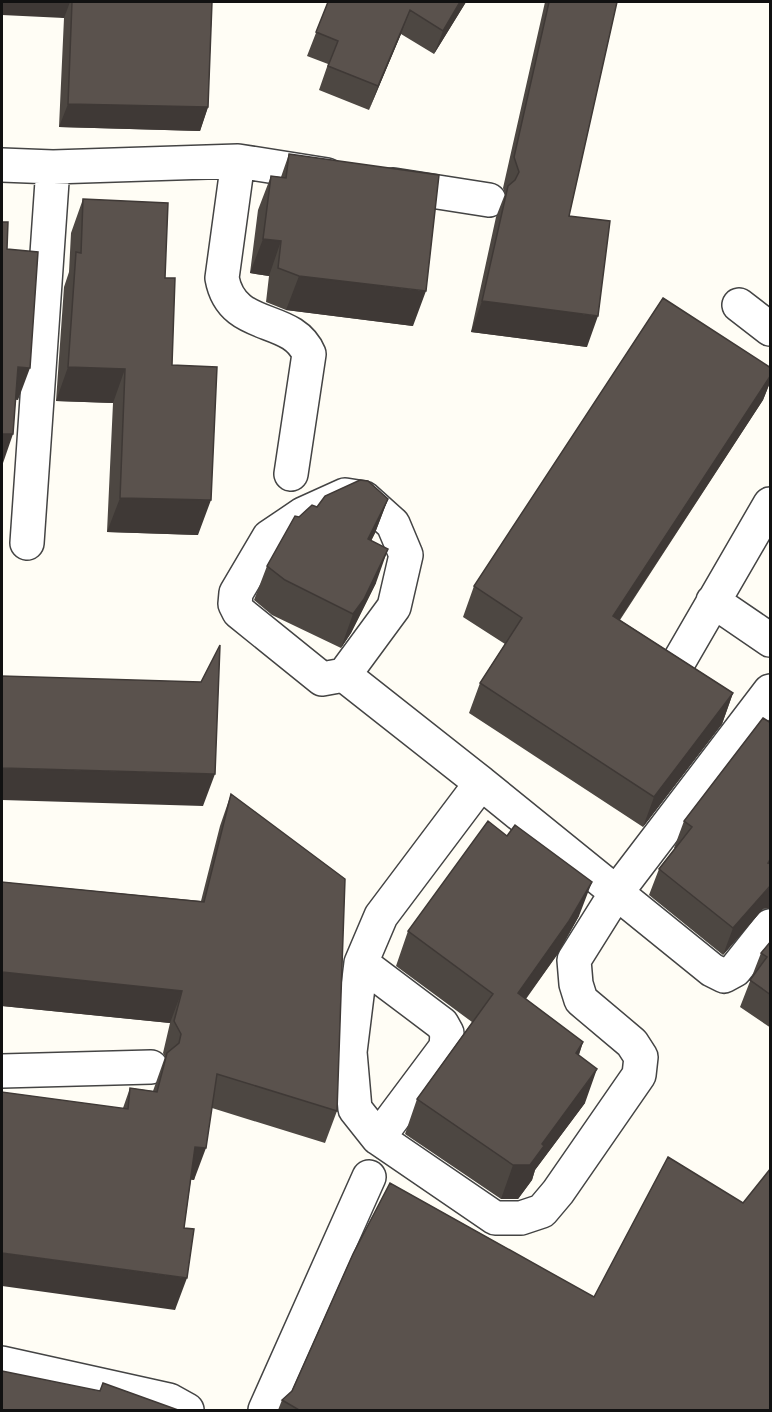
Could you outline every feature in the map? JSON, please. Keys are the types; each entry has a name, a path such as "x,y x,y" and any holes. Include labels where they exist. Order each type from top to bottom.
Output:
{"street":[{"path":"238,161 222,278 225,293 234,307 294,335 304,343 309,354 291,474"},
{"path":"2,165 53,166 238,161 489,200"},
{"path":"27,543 53,166"},
{"path":"738,305 771,329"},
{"path":"344,675 394,607 406,555 393,524 364,498 345,495 303,513 269,537 236,594 235,604 239,612 322,679 344,675 712,970 724,976 735,970 771,926"},
{"path":"678,663 771,504"},
{"path":"713,601 771,640"},
{"path":"481,783 381,916 361,963 350,1052 351,1064 356,1109 378,1138 495,1218 521,1218 542,1211 558,1192 639,1076 642,1057 632,1043 581,1000 576,984 574,960 616,893 771,691"},
{"path":"361,963 442,1024 447,1033 446,1047 378,1138"},
{"path":"2,1071 151,1067"},
{"path":"266,1410 369,1177"},
{"path":"2,1363 169,1400 187,1410"}],"building":[{"path":"72,2 212,2 208,107 68,104"},
{"path":"328,2 460,2 443,31 410,10 378,86 328,66 338,41 316,32"},
{"path":"549,2 617,2 569,216 610,221 598,316 482,301 508,186 519,172 514,157"},
{"path":"289,154 439,175 426,291 299,276 278,268 281,241 263,239 271,176 286,178"},
{"path":"83,199 168,203 165,278 175,278 172,365 217,367 211,500 120,498 125,369 68,367 76,252 81,253"},
{"path":"2,222 8,222 7,249 38,252 30,368 18,367 13,434 2,434"},
{"path":"663,298 771,368 771,375 613,616 733,693 654,797 480,683 522,618 474,586"},
{"path":"360,480 368,481 388,499 368,539 388,549 364,599 353,614 285,580 267,566 295,516 299,517 312,505 317,507 325,496"},
{"path":"220,645 215,774 2,768 2,676 201,682"},
{"path":"763,718 771,723 771,858 768,863 771,864 771,885 733,928 659,869 692,827 684,821"},
{"path":"231,794 345,879 337,1111 217,1074 206,1148 195,1147 184,1228 194,1229 187,1278 2,1253 2,1092 128,1109 130,1088 157,1092 167,1053 179,1043 181,1034 174,1021 182,991 2,972 2,882 204,902"},
{"path":"488,821 507,836 515,825 592,882 569,921 518,993 583,1042 576,1053 597,1069 542,1144 544,1146 530,1165 513,1165 417,1099 493,994 408,931"},
{"path":"771,941 771,995 750,980 767,957 761,953"},
{"path":"668,1157 743,1203 771,1168 771,1410 299,1410 282,1400 292,1391 353,1254 390,1183 594,1297"},
{"path":"2,1371 100,1391 103,1383 178,1410 2,1410"}]}
